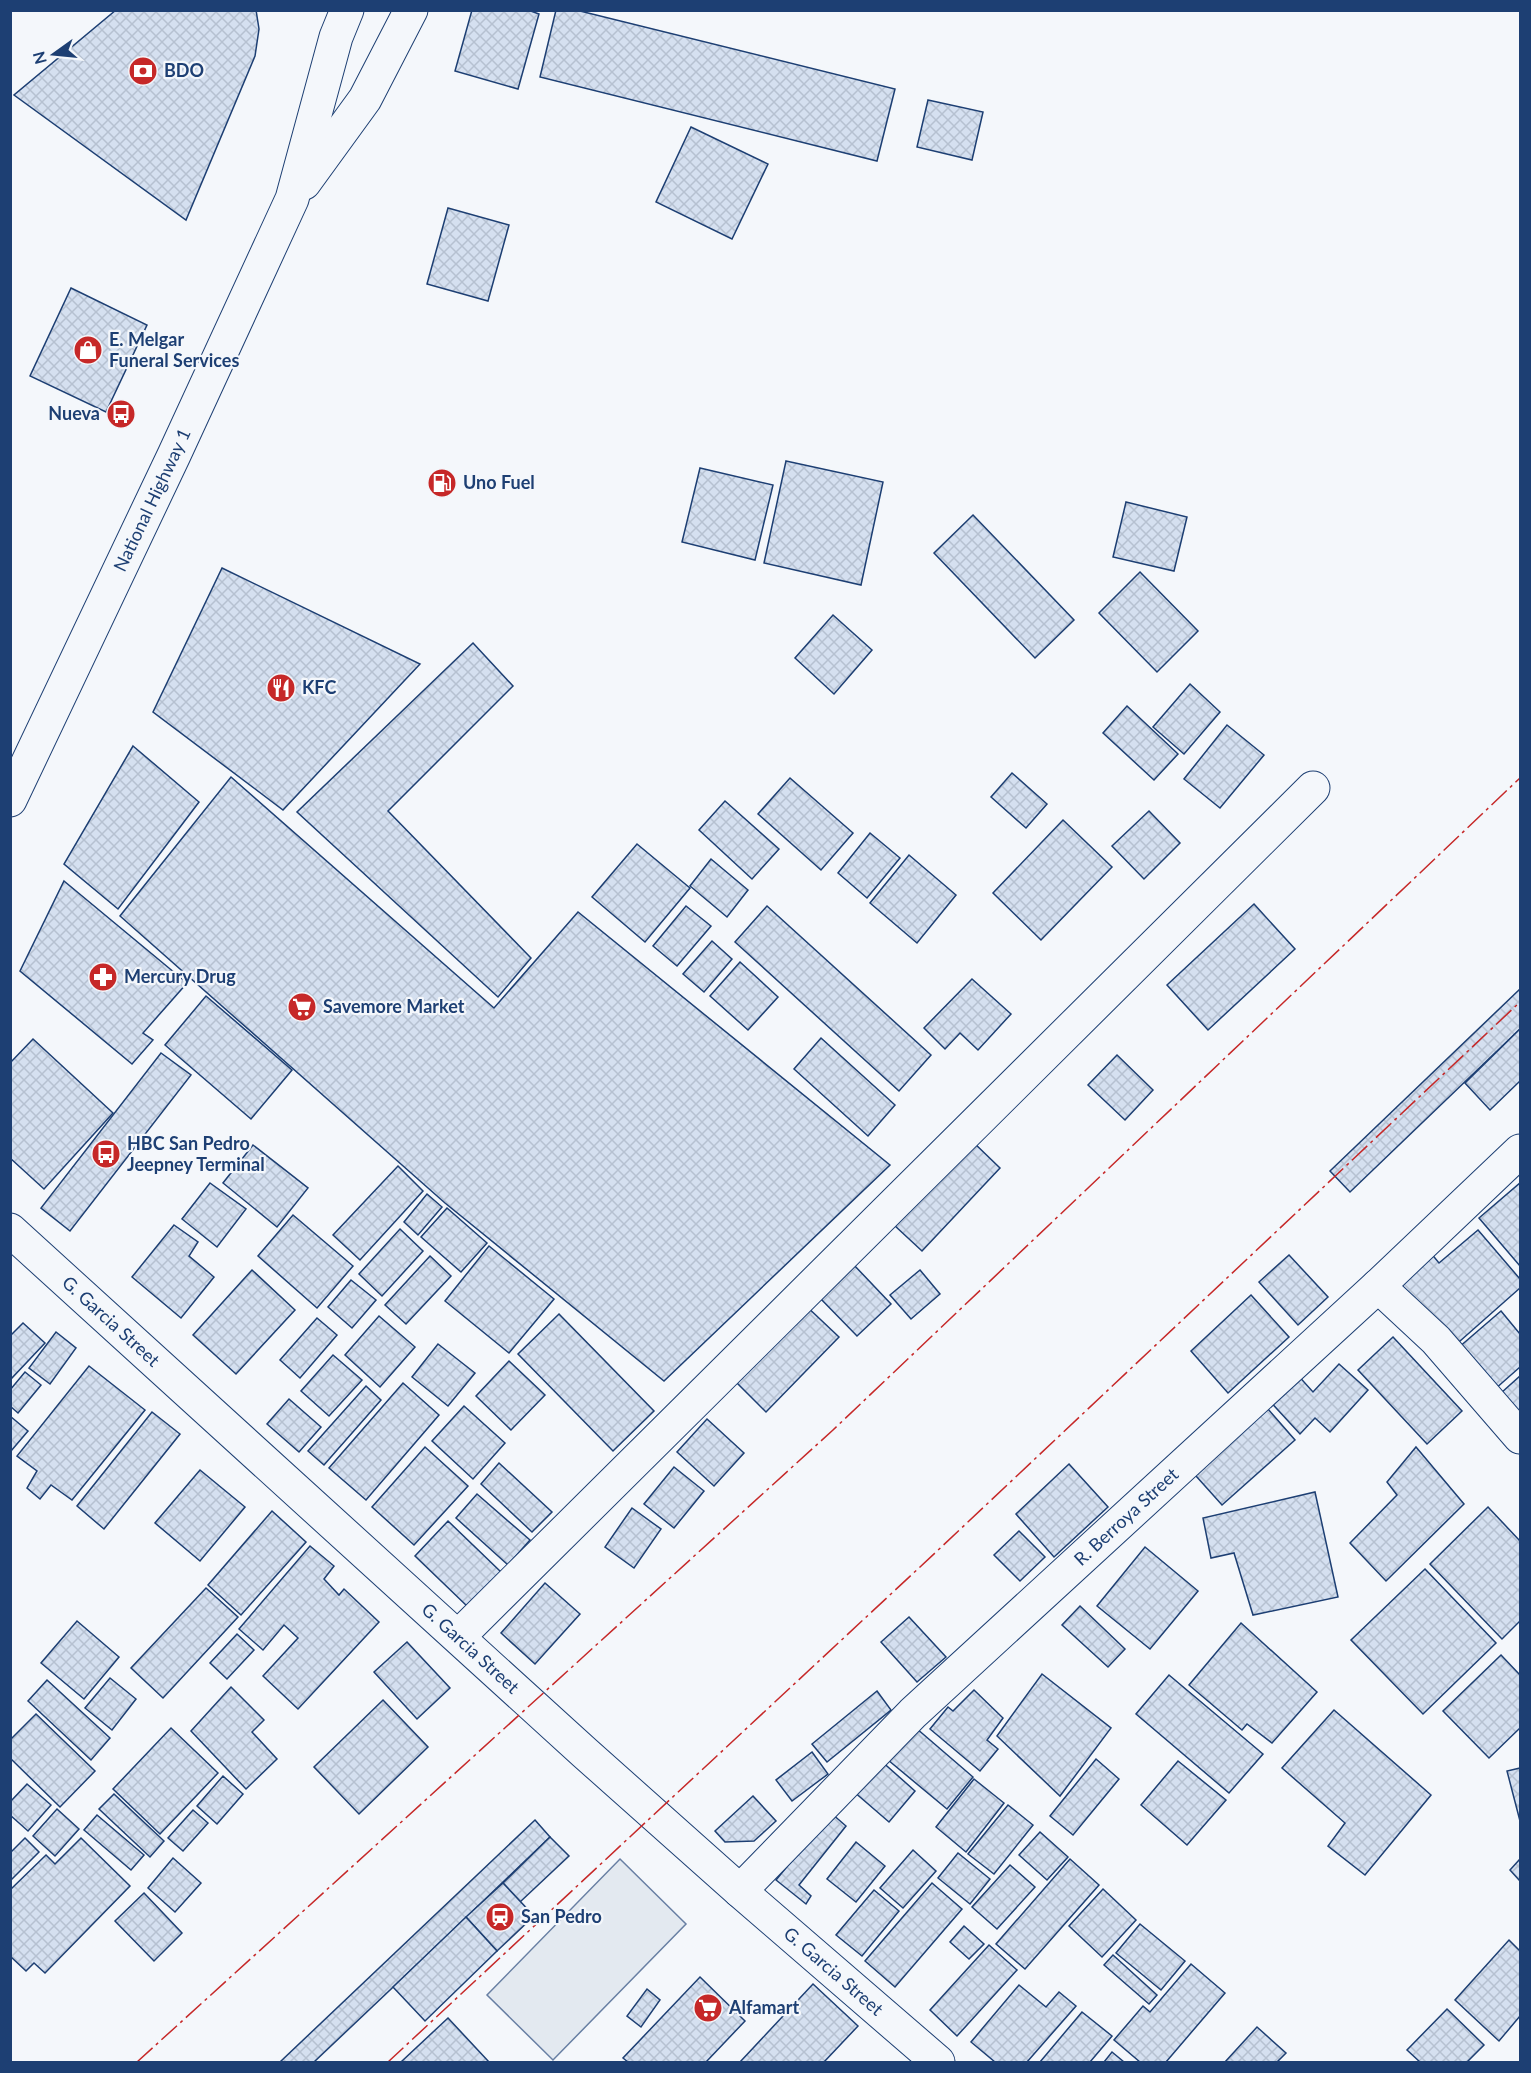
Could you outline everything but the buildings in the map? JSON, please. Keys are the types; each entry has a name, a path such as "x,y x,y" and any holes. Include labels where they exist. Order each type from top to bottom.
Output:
{"main road":[{"name":"National Highway 1","path":"292,199 365,99 411,10"},
{"name":"National Highway 1","path":"10,800 174,455 292,199 335,19"},
{"path":"459,1636 1313,788"},
{"name":"R. Berroya Street","path":"740,1891 913,1713 1378,1286 1521,1151"},
{"name":"G. Garcia Street","path":"10,1230 740,1891 938,2062"},
{"path":"1378,1286 1436,1340 1521,1437"}],"shaded area":[{"path":"620,1859 686,1924 553,2060 487,1995"}],"power":[{"path":"137,2062 833,1430 1520,778"},
{"path":"388,2062 935,1553 1520,1002"}],"place":[{"name":"BDO","path":"143,71"},
{"name":"E. Melgar Funeral Services","path":"88,350"},
{"name":"Nueva","path":"121,414"},
{"name":"Uno Fuel","path":"442,483"},
{"name":"KFC","path":"281,688"},
{"name":"Mercury Drug","path":"103,977"},
{"name":"Savemore Market","path":"302,1007"},
{"name":"HBC San Pedro Jeepney Terminal","path":"106,1154"},
{"name":"San Pedro","path":"500,1917"},
{"name":"Alfamart","path":"708,2008"}]}
